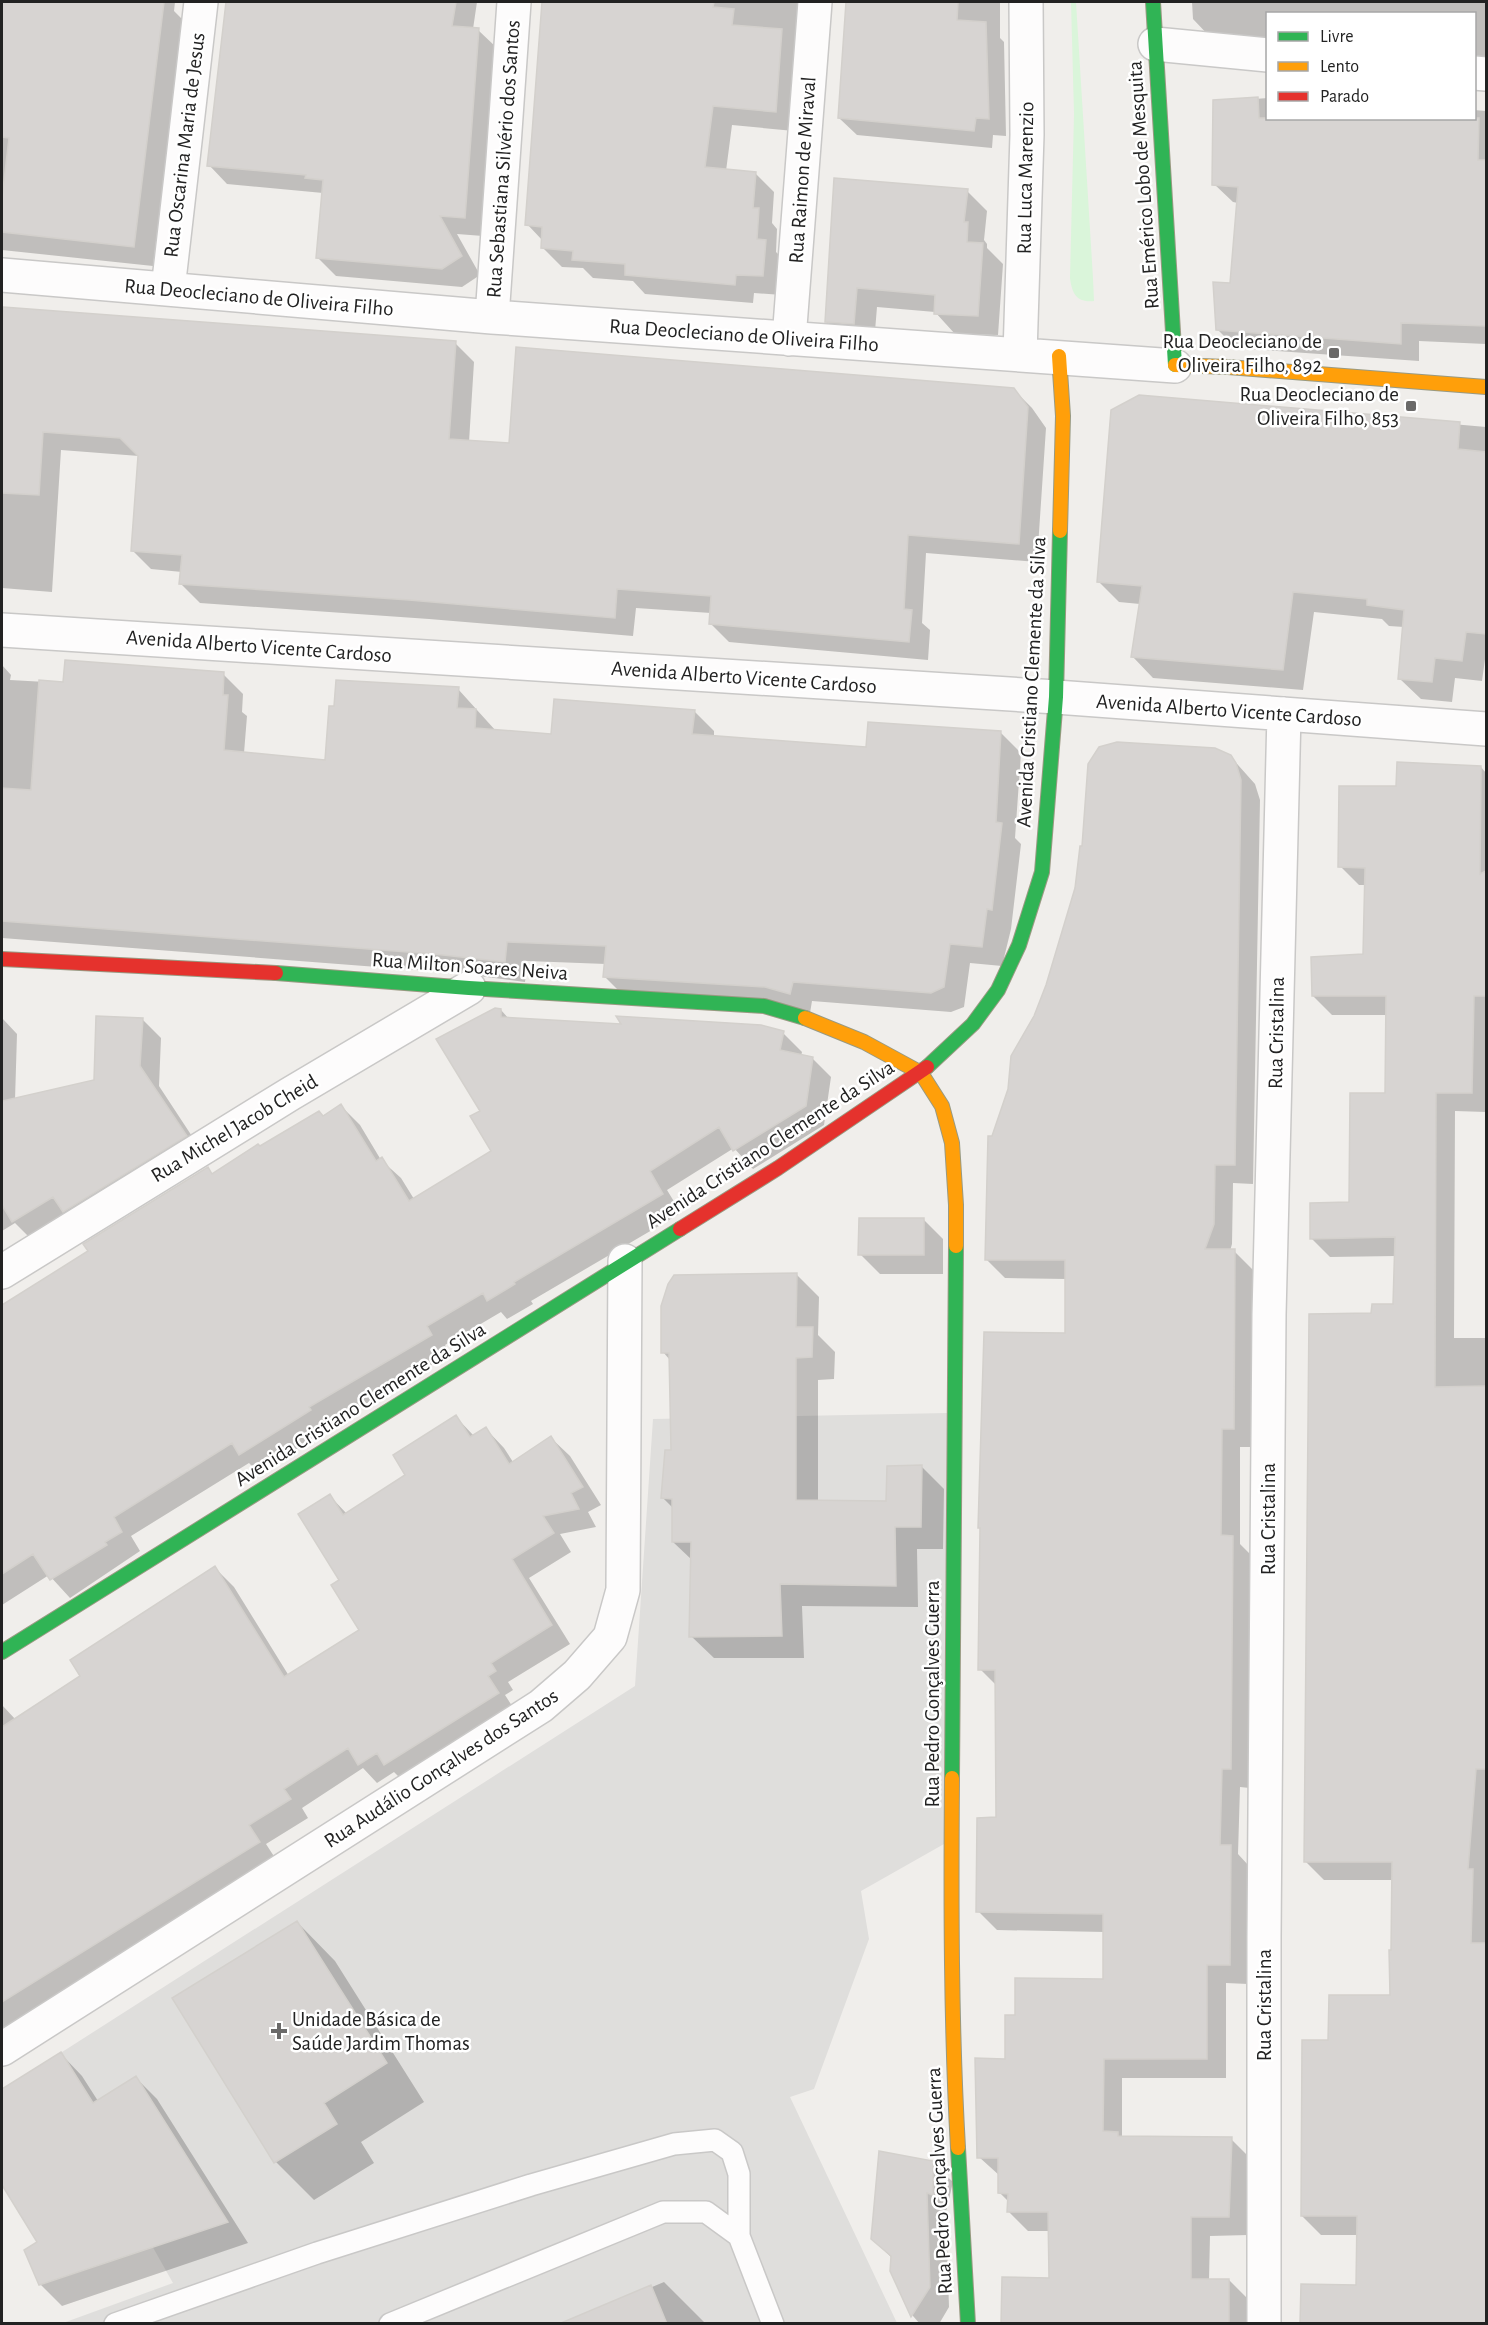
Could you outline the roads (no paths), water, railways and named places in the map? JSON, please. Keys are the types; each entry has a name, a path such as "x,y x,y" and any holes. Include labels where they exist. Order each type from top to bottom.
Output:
{"street":[{"name":"Rua Oscarina Maria de Jesus","path":"168,289 201,2"},
{"name":"Rua Sebastiana Silvério dos Santos","path":"492,317 514,2"},
{"name":"Rua Raimon de Miraval","path":"789,339 815,2"},
{"name":"Rua Luca Marenzio","path":"1020,354 1027,135 1026,2"},
{"name":"Rua Emérico Lobo de Mesquita","path":"1154,2 1175,366"},
{"path":"1155,44 1266,55"},
{"name":"Rua Deocleciano de Oliveira Filho","path":"2,275 492,317 1175,366 1228,367 1486,387"},
{"name":"Avenida Cristiano Clemente da Silva","path":"2,1652 625,1261 778,1168 921,1073 973,1024 998,990 1019,945 1041,872 1056,698 1063,416 1059,356"},
{"name":"Avenida Alberto Vicente Cardoso","path":"2,630 1056,698 1486,729"},
{"name":"Rua Cristalina","path":"1264,2324 1264,1937 1269,1339 1284,714"},
{"name":"Rua Milton Soares Neiva","path":"2,959 260,972 469,988 764,1006 814,1021 864,1042 921,1073"},
{"name":"Rua Michel Jacob Cheid","path":"2,1272 290,1094 469,988"},
{"name":"Rua Pedro Gonçalves Guerra","path":"921,1073 942,1106 945,1116 952,1143 956,1205 951,1935 954,2083 968,2324"},
{"name":"Rua Audálio Gonçalves dos Santos","path":"2,2049 541,1706 577,1675 610,1636 623,1590 625,1261"}],"lane":[{"path":"116,2324 317,2253 531,2185 674,2144 715,2140 732,2152 739,2174 739,2236 773,2324"},
{"path":"390,2324 663,2212 706,2212 739,2236"}],"place":[{"name":"Rua Deocleciano de Oliveira Filho, 892","path":"1334,353"},
{"name":"Rua Deocleciano de Oliveira Filho, 853","path":"1411,406"},
{"name":"Unidade Básica de Saúde Jardim Thomas","path":"279,2031"}]}
